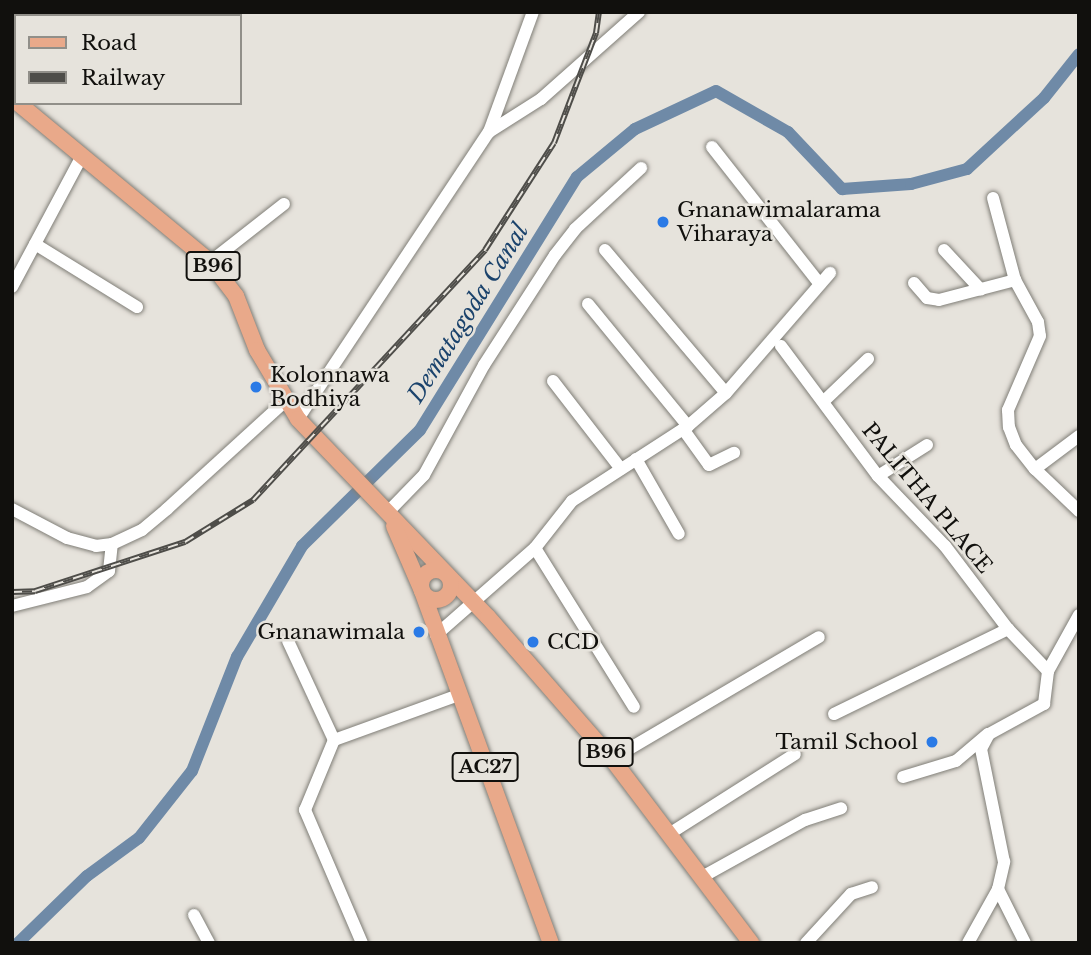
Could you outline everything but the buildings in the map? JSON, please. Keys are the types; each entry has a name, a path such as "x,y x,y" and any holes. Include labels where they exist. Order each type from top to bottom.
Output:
{"main road":[{"name":"B96","path":"20,105 210,262 236,296 257,350 284,402 473,601 612,759 751,943"},
{"name":"AC27","path":"388,514 422,591 551,943"},
{"path":"428,572 447,574 452,583 447,597 433,601 422,591 428,572"}],"street":[{"path":"298,419 489,132 533,12"},
{"path":"489,132 541,99 639,12"},
{"path":"712,147 820,284"},
{"path":"12,287 82,156"},
{"path":"388,514 424,475 484,365 555,255 575,229 641,168"},
{"path":"993,198 1015,280 1038,322 1040,336 1007,410 1016,445 1035,469 1079,511"},
{"path":"210,262 284,204"},
{"path":"35,244 137,307"},
{"path":"605,250 726,393"},
{"path":"944,250 981,290"},
{"path":"436,635 535,548 572,501 685,428 726,393 830,272"},
{"path":"914,283 926,298 939,300 1015,280"},
{"path":"588,304 685,428 709,465 724,462 734,453"},
{"name":"PALITHA PLACE","path":"781,346 878,476 945,546 1008,629 1048,671"},
{"path":"824,401 867,359"},
{"path":"553,382 621,469"},
{"path":"12,509 67,538 96,546 112,544 142,530 284,402"},
{"path":"1035,469 1079,436"},
{"path":"878,476 927,445"},
{"path":"636,459 679,534"},
{"path":"12,606 87,587 109,571 112,544"},
{"path":"535,548 634,708"},
{"path":"904,777 956,761 989,734 1044,704 1048,671 1079,615"},
{"path":"834,714 1008,629"},
{"path":"612,759 819,637"},
{"path":"288,641 334,740 305,810 306,820 362,943"},
{"path":"334,740 458,695"},
{"path":"968,943 998,889 1003,846 981,749 989,734"},
{"path":"669,834 795,754"},
{"path":"702,877 805,820 841,808"},
{"path":"806,943 851,894 872,887"},
{"path":"998,889 1025,943"},
{"path":"194,915 209,943"}],"green space":[{"path":"12,12 124,14 14,14 14,42"}],"waterway":[{"name":"Dematagoda Canal","path":"18,943 87,876 139,838 192,771 237,657 302,546 420,430 577,177 635,129 716,91 788,132 842,189 911,184 967,169 1044,98 1079,54"}],"railway":[{"path":"12,592 35,591 185,542 253,500 485,250 554,143 596,33 599,12"}],"place":[{"name":"Gnanawimalarama Viharaya","path":"663,222"},
{"name":"Kolonnawa Bodhiya","path":"256,387"},
{"name":"Gnanawimala","path":"419,632"},
{"name":"CCD","path":"533,642"},
{"name":"Tamil School","path":"932,742"}]}
